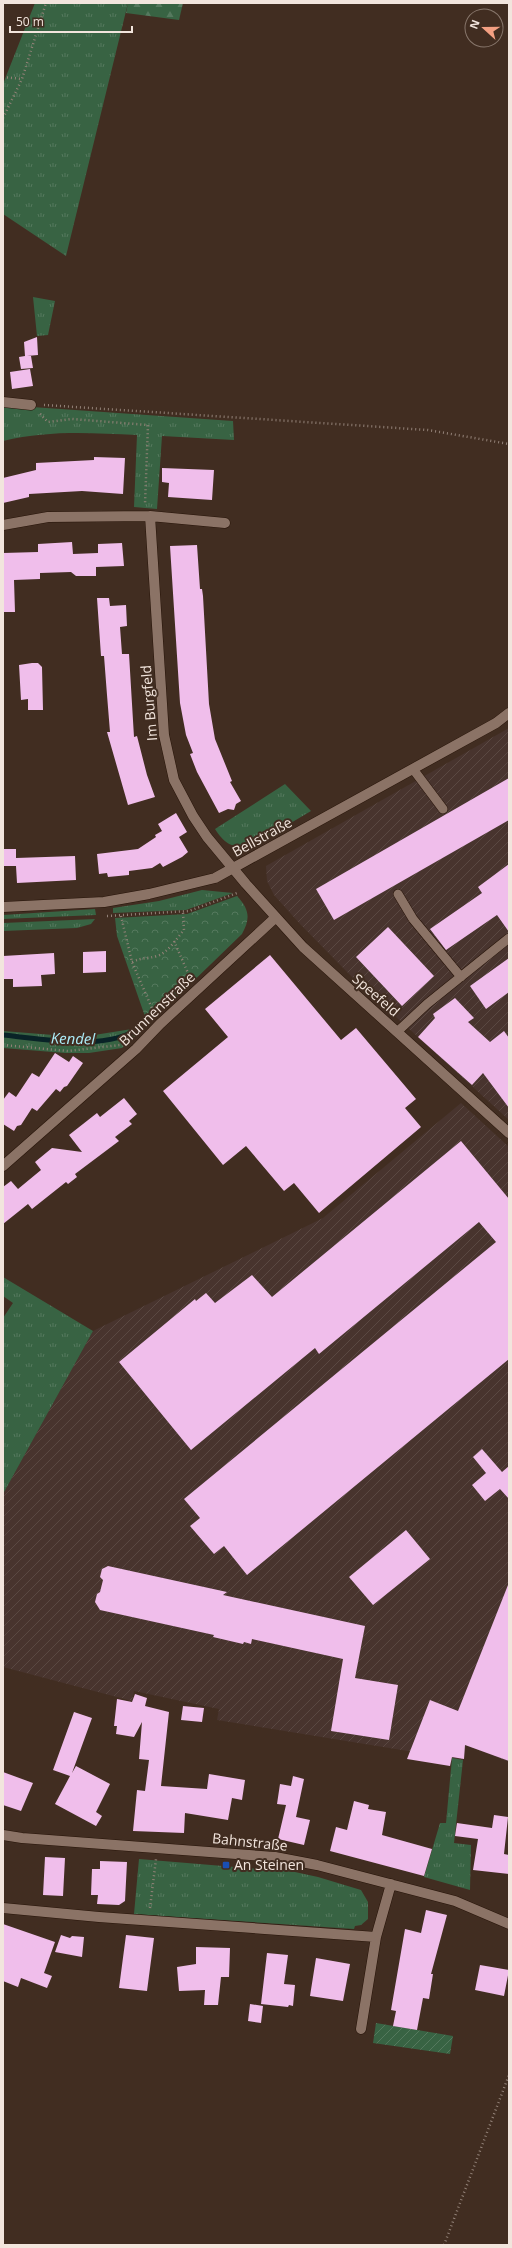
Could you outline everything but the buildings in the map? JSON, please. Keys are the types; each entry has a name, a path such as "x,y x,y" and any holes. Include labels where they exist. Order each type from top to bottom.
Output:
{"street":[{"path":"3,402 31,405"},
{"path":"3,525 48,517 150,516 225,523"},
{"name":"Im Burgfeld","path":"150,516 164,735 174,780 207,837 233,869"},
{"name":"Bellstraße","path":"3,907 104,902 149,894 215,878 496,723 509,713"},
{"name":"Speefeld","path":"233,869 275,918 339,981 509,1133"},
{"name":"Brunnenstraße","path":"3,1166 136,1049 160,1024 275,918"},
{"name":"Bahnstraße","path":"3,1835 22,1838 275,1857 317,1865 455,1901 509,1924"},
{"path":"360,2029 376,1937 391,1884"},
{"path":"3,1908 376,1937"}],"lane":[{"path":"413,769 443,809"},
{"path":"398,894 413,918 461,976"},
{"path":"397,1032 427,1004 509,938"}],"path":[{"path":"3,118 22,79 46,3"},
{"path":"3,77 22,79"},
{"path":"31,405 428,430 509,444"},
{"path":"31,405 48,422 72,419 148,426 145,505 150,516"},
{"path":"132,962 143,957 156,956 164,953 184,930 183,912"},
{"path":"121,916 132,962 160,1024"},
{"path":"174,941 196,991"},
{"path":"3,1045 68,1051 119,1045 136,1049"},
{"path":"148,1920 157,1847"},
{"path":"444,2245 509,2076"}],"shaded area":[{"path":"509,728 509,1120 351,976 300,924 274,895 267,881 266,866"},
{"path":"461,1103 509,1147 509,1762 466,1745 463,1760 217,1720 219,1709 134,1691 132,1701 3,1667 3,1494 93,1331 323,1218"}],"green space":[{"path":"35,3 128,3 66,256 3,214 3,84"},
{"path":"128,3 183,3 179,20 126,13"},
{"path":"33,297 55,301 48,335 37,336"},
{"path":"3,405 233,421 234,440 162,436 157,509 134,507 137,435 70,433 37,435 3,441"},
{"path":"285,784 311,811 247,849 236,847 228,843 218,834 215,829"},
{"path":"202,890 233,893 186,910 113,913 113,908 159,901"},
{"path":"237,896 244,905 248,918 242,934 148,1025 117,936 115,918 187,914"},
{"path":"95,909 96,915 3,919 3,915"},
{"path":"95,919 91,924 77,928 3,931 3,923"},
{"path":"145,1018 148,1025 122,1048 89,1053 65,1053 3,1048 3,1031 66,1036 88,1036 132,1029"},
{"path":"3,1277 93,1331 3,1494 3,1318 13,1303 3,1296"},
{"path":"452,1758 463,1760 454,1843 471,1845 470,1890 424,1877 440,1823 446,1823"},
{"path":"139,1859 295,1872 318,1877 361,1890 368,1902 368,1919 361,1925 355,1926 354,1929 134,1914"},
{"path":"376,2023 453,2036 450,2054 373,2043"}],"waterway":[{"name":"Kendel","path":"3,1035 55,1041 93,1042 127,1035 141,1027"}],"place":[{"name":"An Steinen","path":"226,1865"}]}
